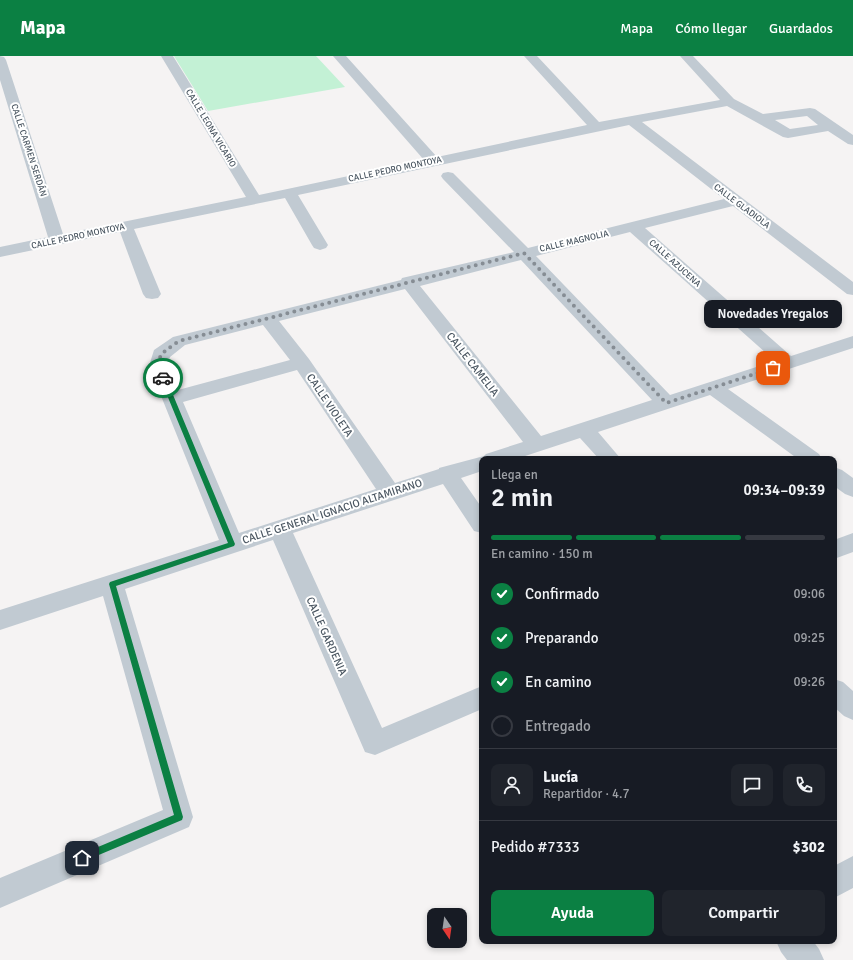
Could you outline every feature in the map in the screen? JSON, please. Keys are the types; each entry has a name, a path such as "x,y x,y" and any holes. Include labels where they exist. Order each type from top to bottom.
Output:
{"street":[{"name":"CALLE LEONA VICARIO","path":"167,56 254,200"},
{"path":"339,56 433,161"},
{"path":"530,56 596,127"},
{"path":"686,56 729,102 788,134 830,127"},
{"name":"CALLE CARMEN SERDÁN","path":"0,60 11,110 57,240"},
{"name":"CALLE PEDRO MONTOYA","path":"0,252 254,200 596,127 729,102"},
{"path":"761,118 810,112 830,127 853,141"},
{"name":"CALLE GLADIOLA","path":"632,121 853,290"},
{"path":"448,176 524,253 666,403"},
{"path":"289,192 320,244"},
{"name":"CALLE MAGNOLIA","path":"172,398 158,366 161,354 179,341 408,282 735,201"},
{"path":"124,226 152,294"},
{"name":"CALLE AZUCENA","path":"634,227 788,363"},
{"name":"CALLE CAMELIA","path":"408,282 537,445"},
{"name":"CALLE VIOLETA","path":"268,319 302,364 390,493"},
{"path":"502,456 853,342"},
{"path":"232,544 172,398 302,364"},
{"path":"713,388 808,456"},
{"path":"584,429 608,456"},
{"name":"CALLE GENERAL IGNACIO ALTAMIRANO","path":"0,620 479,463"},
{"path":"447,474 479,521"},
{"path":"837,477 853,489"},
{"name":"CALLE GARDENIA","path":"280,529 375,743 479,698"},
{"path":"837,549 853,542"},
{"path":"0,893 179,817 112,584"},
{"path":"837,693 853,708"},
{"path":"837,881 853,871"},
{"path":"795,944 808,960"}],"green space":[{"path":"174,56 316,56 345,87 208,111"}],"way so far":[{"path":"163,378 158,366 161,354 179,341 524,253 666,403 773,368"}],"place":[{"name":"Novedades Yregalos","path":"773,368"}],"route":[{"path":"82,858 179,817 112,584 232,544 163,378"}]}
